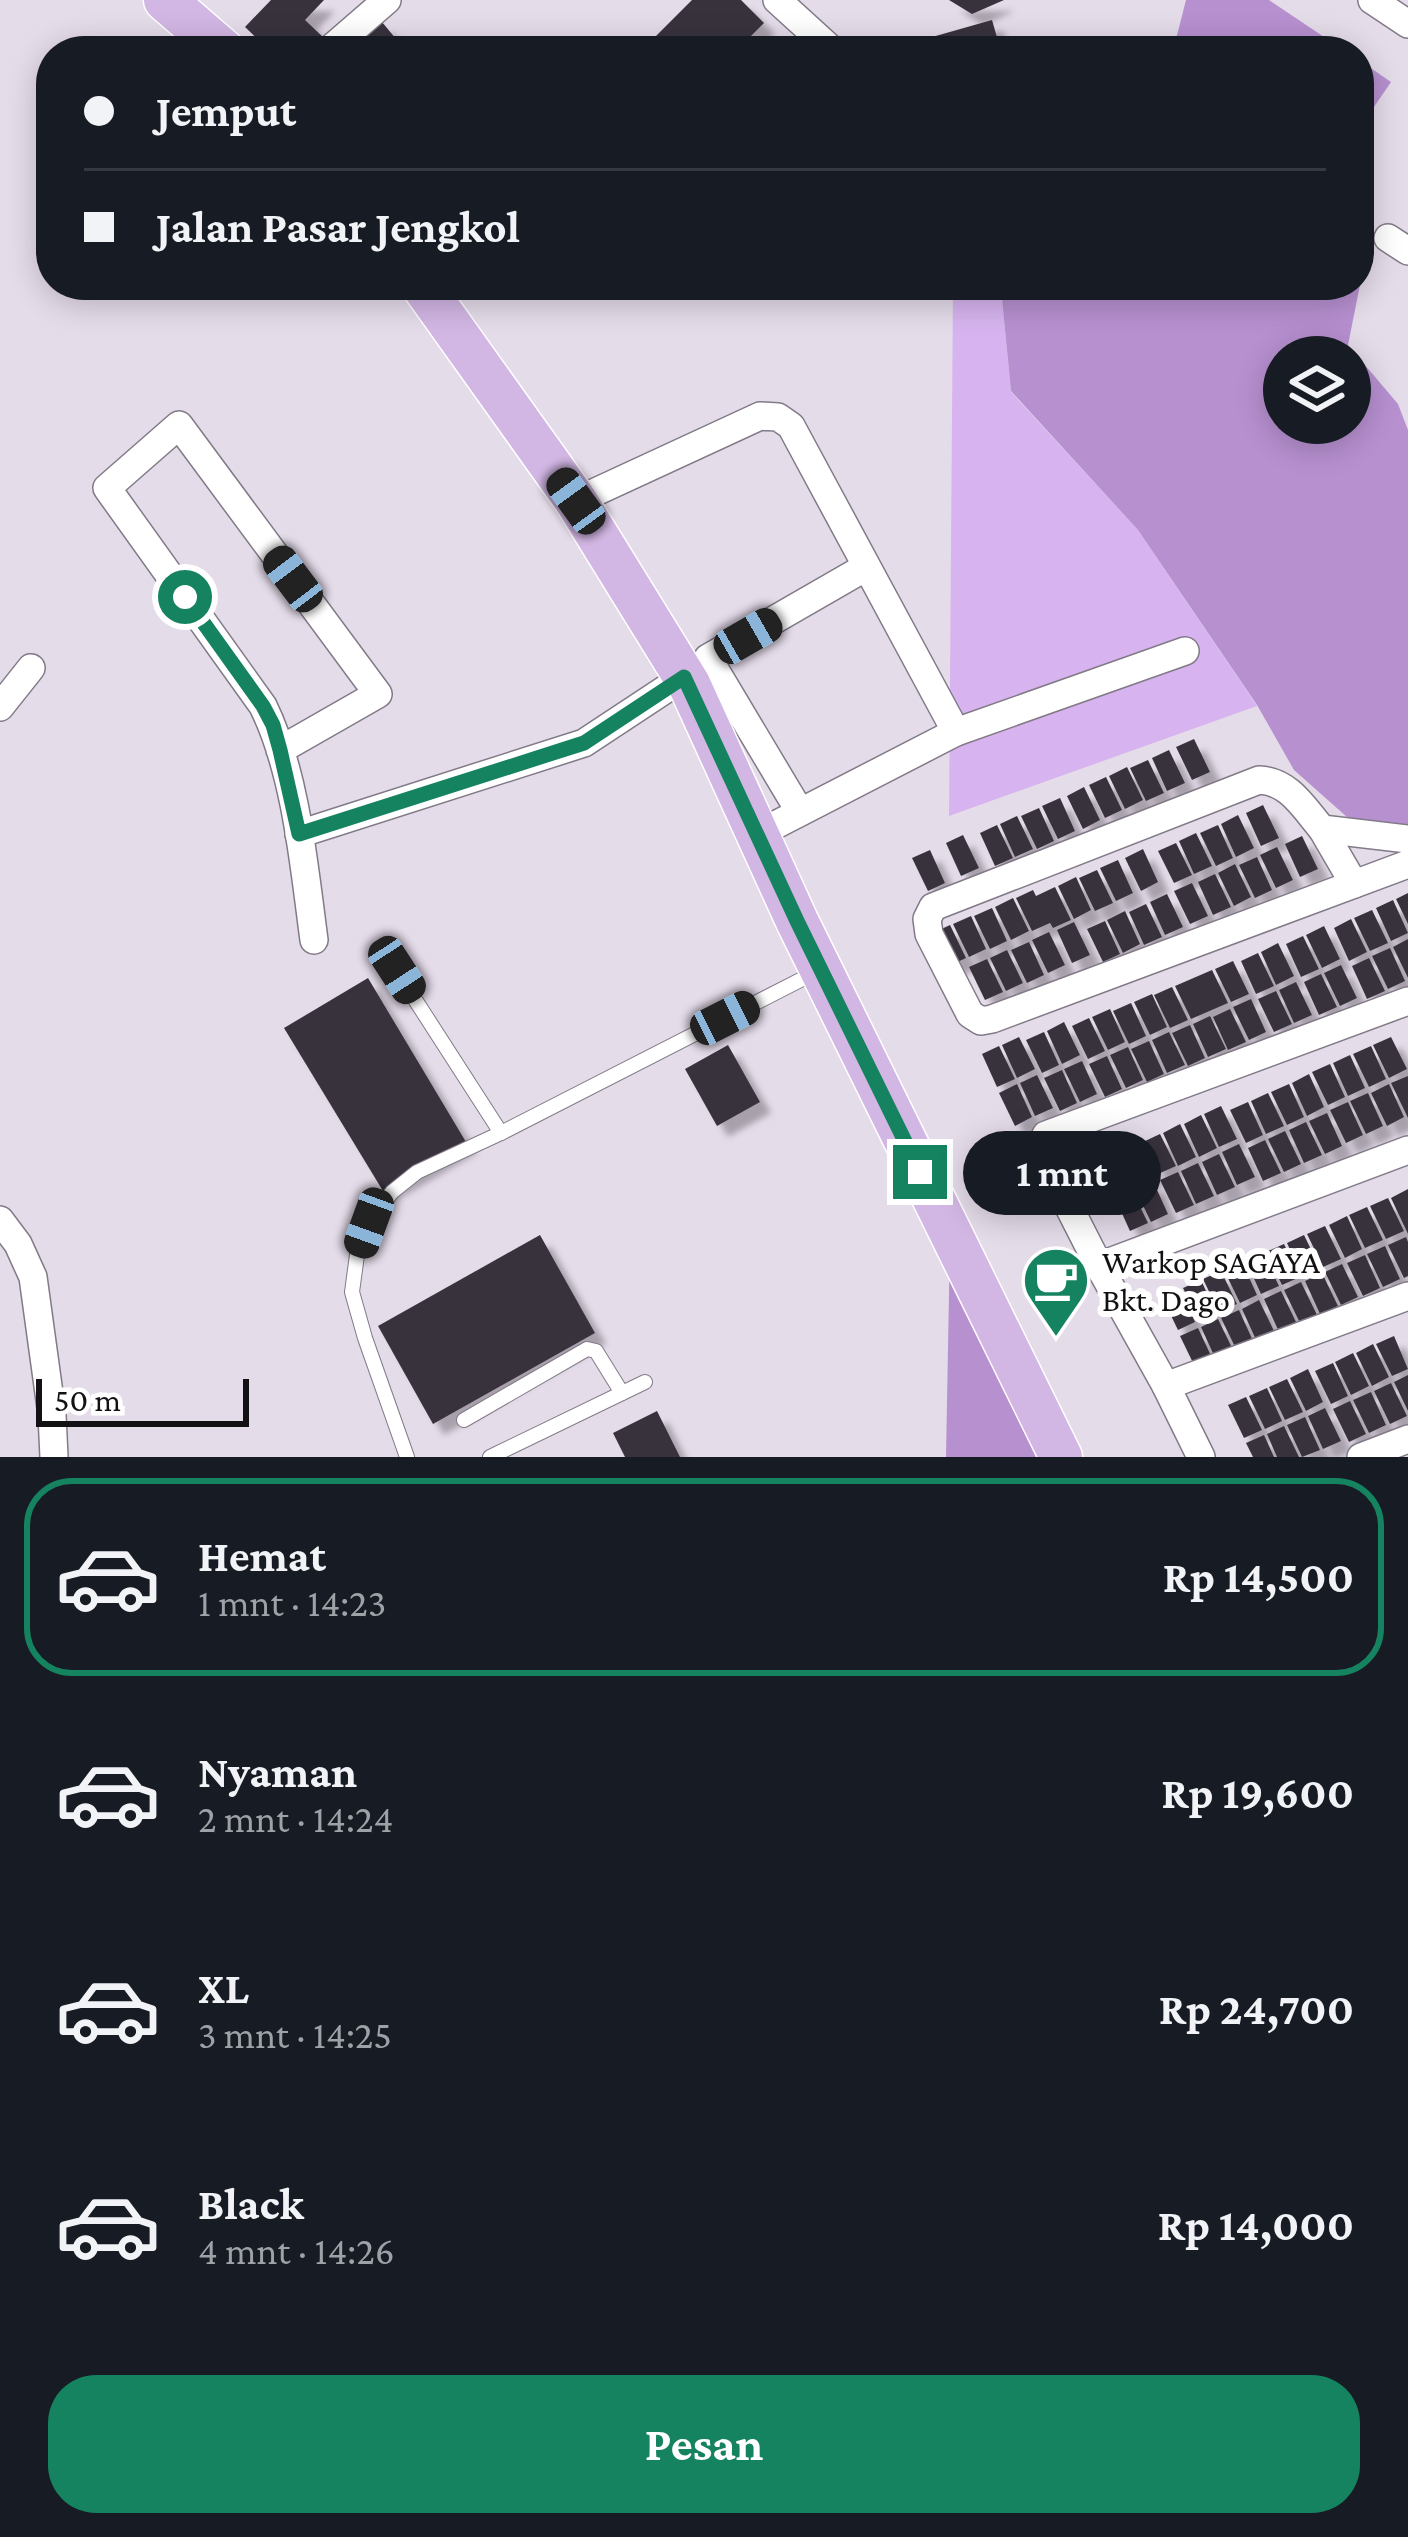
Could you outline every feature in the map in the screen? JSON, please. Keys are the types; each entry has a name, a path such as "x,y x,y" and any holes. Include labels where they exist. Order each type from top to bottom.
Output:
{"main road":[{"path":"165,0 207,36"},
{"path":"433,300 576,501 684,677 821,970 1061,1457"}],"street":[{"path":"345,36 387,0"},
{"path":"777,0 817,36"},
{"path":"1372,0 1408,24"},
{"path":"576,501 760,416 778,417 791,426 956,732"},
{"path":"280,750 378,694 179,425 107,488 273,725 299,834 314,940"},
{"path":"800,812 708,658 866,567"},
{"path":"758,834 956,732 1185,651"},
{"path":"0,707 31,668"},
{"path":"299,834 584,743 684,677"},
{"path":"1354,884 1322,829 1287,789 1275,780 1259,780 933,907 927,919 929,934 970,1014 981,1021 1354,884 1408,864"},
{"path":"1322,829 1408,838"},
{"path":"1201,1457 1099,1266 1041,1145 1046,1136 1408,1001"},
{"path":"1099,1266 1408,1150"},
{"path":"0,1220 33,1277 54,1457"},
{"path":"1166,1386 1408,1296"},
{"path":"1361,1457 1408,1439"}],"lane":[{"path":"397,970 501,1132"},
{"path":"407,1457 352,1292 357,1255 369,1223 392,1192 417,1172 821,970"},
{"path":"464,1420 587,1349 596,1351 622,1393"},
{"path":"490,1457 645,1382"}],"shaded area":[{"path":"1186,0 1269,0 1323,36 1177,36"},
{"path":"1374,70 1391,82 1374,107"},
{"path":"953,300 1002,300 1011,392 1138,530 1257,706 949,816"},
{"path":"1002,300 1357,300 1350,336 1263,336 1263,444 1371,444 1371,372 1398,404 1408,430 1408,833 1356,825 1294,770 1257,705 1138,530 1011,391"},
{"path":"950,1238 1060,1457 946,1457"}],"building":[{"path":"271,0 324,0 305,20 322,36 254,36 245,27"},
{"path":"692,0 741,0 764,23 751,36 656,36"},
{"path":"949,0 1004,0 972,14"},
{"path":"992,20 997,36 936,36"},
{"path":"382,22 394,36 366,36"},
{"path":"1194,739 1210,772 1192,780 1176,747"},
{"path":"1169,750 1185,783 1167,791 1152,758"},
{"path":"1148,760 1164,793 1146,801 1130,768"},
{"path":"1127,767 1143,800 1125,809 1109,776"},
{"path":"1106,777 1122,810 1105,818 1089,785"},
{"path":"1084,787 1100,820 1083,829 1067,796"},
{"path":"1060,798 1075,831 1058,839 1042,806"},
{"path":"1263,805 1279,838 1261,846 1246,813"},
{"path":"1039,808 1054,841 1037,849 1021,816"},
{"path":"1238,815 1254,848 1236,857 1221,824"},
{"path":"1017,816 1033,849 1015,857 1000,824"},
{"path":"997,825 1013,858 995,866 980,833"},
{"path":"1218,825 1233,858 1216,866 1200,833"},
{"path":"1196,833 1212,866 1194,874 1179,841"},
{"path":"963,835 979,868 961,876 946,843"},
{"path":"1302,836 1318,869 1300,877 1285,844"},
{"path":"1176,843 1192,875 1174,883 1158,851"},
{"path":"1277,847 1293,880 1276,888 1260,855"},
{"path":"1143,849 1158,882 1141,891 1125,858"},
{"path":"930,850 945,883 928,891 912,858"},
{"path":"1257,857 1272,890 1255,898 1239,865"},
{"path":"1118,860 1133,893 1116,901 1100,868"},
{"path":"1235,864 1251,897 1234,906 1218,873"},
{"path":"1097,870 1113,903 1095,911 1079,878"},
{"path":"1215,874 1231,907 1213,915 1198,882"},
{"path":"1076,877 1091,910 1074,919 1058,886"},
{"path":"1192,883 1208,916 1190,924 1174,891"},
{"path":"1055,887 1071,920 1032,931 1016,898"},
{"path":"1408,893 1408,924 1396,899"},
{"path":"1167,894 1183,927 1165,935 1150,902"},
{"path":"1013,898 1029,931 1011,940 995,907"},
{"path":"1393,900 1408,933 1391,941 1376,908"},
{"path":"1146,904 1162,937 1144,945 1129,912"},
{"path":"992,908 1007,941 990,949 974,916"},
{"path":"1372,910 1388,943 1370,951 1354,918"},
{"path":"1125,911 1140,944 1123,953 1107,920"},
{"path":"971,916 986,949 969,957 953,924"},
{"path":"1351,919 1367,952 1349,961 1334,928"},
{"path":"1105,921 1120,954 1103,962 1087,929"},
{"path":"1074,922 1090,955 1072,963 1057,930"},
{"path":"950,925 966,958 949,966 933,933"},
{"path":"1324,926 1340,959 1322,968 1306,935"},
{"path":"1049,932 1065,965 1048,973 1032,940"},
{"path":"1303,936 1319,969 1301,977 1286,944"},
{"path":"1408,939 1408,978 1393,947"},
{"path":"1029,942 1044,975 1027,983 1011,950"},
{"path":"1278,943 1294,976 1276,985 1261,952"},
{"path":"1390,948 1405,981 1388,989 1372,956"},
{"path":"1007,950 1023,983 1006,991 990,958"},
{"path":"1258,953 1274,986 1256,994 1241,961"},
{"path":"1369,958 1385,991 1367,999 1352,966"},
{"path":"987,959 1003,992 985,1000 969,967"},
{"path":"1233,961 1249,994 1231,1002 1215,969"},
{"path":"1341,965 1357,998 1340,1006 1324,973"},
{"path":"1212,970 1228,1003 1191,1019 1175,986"},
{"path":"1321,974 1337,1007 1319,1015 1304,982"},
{"path":"368,978 466,1142 383,1191 284,1028"},
{"path":"1296,982 1312,1015 1294,1023 1279,990"},
{"path":"1172,987 1188,1020 1170,1028 1154,995"},
{"path":"1276,991 1292,1024 1274,1032 1258,999"},
{"path":"1152,994 1167,1027 1150,1035 1134,1002"},
{"path":"1251,999 1266,1032 1249,1040 1233,1007"},
{"path":"1131,1003 1146,1036 1129,1044 1113,1011"},
{"path":"1110,1009 1125,1042 1108,1050 1092,1017"},
{"path":"1230,1009 1246,1042 1228,1050 1213,1017"},
{"path":"1210,1016 1226,1049 1208,1057 1193,1024"},
{"path":"1089,1018 1105,1051 1088,1059 1072,1026"},
{"path":"1064,1022 1080,1055 1062,1064 1047,1031"},
{"path":"1190,1025 1205,1058 1188,1066 1172,1033"},
{"path":"1044,1032 1059,1065 1042,1073 1026,1040"},
{"path":"1169,1032 1185,1065 1167,1073 1152,1040"},
{"path":"1019,1037 1035,1069 1017,1078 1002,1045"},
{"path":"1391,1037 1407,1069 1389,1078 1373,1045"},
{"path":"1149,1041 1164,1074 1147,1082 1131,1049"},
{"path":"728,1045 760,1102 717,1126 685,1069"},
{"path":"999,1046 1015,1079 997,1087 982,1054"},
{"path":"1371,1046 1386,1079 1369,1087 1353,1054"},
{"path":"1128,1047 1143,1080 1126,1088 1110,1055"},
{"path":"1350,1055 1365,1088 1348,1096 1333,1063"},
{"path":"1107,1056 1122,1089 1105,1097 1089,1064"},
{"path":"1082,1061 1097,1094 1080,1102 1064,1069"},
{"path":"1330,1064 1345,1097 1328,1105 1312,1072"},
{"path":"1062,1070 1077,1103 1060,1111 1044,1078"},
{"path":"1309,1074 1324,1107 1307,1116 1292,1083"},
{"path":"1037,1075 1053,1108 1035,1116 1020,1083"},
{"path":"1408,1076 1408,1118 1391,1083"},
{"path":"1017,1084 1032,1117 1015,1126 999,1093"},
{"path":"1289,1084 1304,1117 1287,1125 1271,1092"},
{"path":"1389,1084 1404,1117 1387,1126 1371,1093"},
{"path":"1268,1093 1284,1126 1266,1134 1251,1101"},
{"path":"1368,1093 1383,1126 1366,1134 1350,1101"},
{"path":"1248,1102 1263,1135 1246,1143 1230,1110"},
{"path":"1348,1102 1363,1135 1346,1143 1330,1110"},
{"path":"1221,1106 1237,1139 1219,1147 1204,1114"},
{"path":"1327,1113 1342,1146 1325,1154 1309,1121"},
{"path":"1201,1115 1217,1148 1199,1157 1184,1124"},
{"path":"1306,1122 1322,1155 1304,1163 1289,1130"},
{"path":"1180,1124 1196,1157 1178,1166 1163,1133"},
{"path":"1285,1131 1301,1164 1284,1172 1268,1139"},
{"path":"1160,1134 1176,1166 1158,1174 1143,1142"},
{"path":"1265,1140 1281,1173 1263,1181 1248,1148"},
{"path":"1135,1142 1151,1175 1133,1183 1118,1150"},
{"path":"1239,1144 1255,1177 1237,1185 1222,1152"},
{"path":"1114,1152 1130,1185 1113,1193 1097,1160"},
{"path":"1219,1154 1235,1187 1217,1195 1202,1162"},
{"path":"1198,1163 1214,1196 1196,1204 1181,1171"},
{"path":"1178,1172 1194,1205 1176,1213 1160,1180"},
{"path":"1153,1181 1168,1214 1151,1222 1135,1189"},
{"path":"1408,1189 1408,1234 1391,1198"},
{"path":"1132,1190 1148,1223 1130,1231 1115,1198"},
{"path":"1388,1198 1404,1231 1386,1239 1370,1206"},
{"path":"1367,1207 1383,1240 1365,1248 1349,1215"},
{"path":"1347,1216 1362,1249 1345,1258 1329,1225"},
{"path":"1325,1226 1341,1259 1323,1267 1307,1234"},
{"path":"540,1235 595,1333 433,1424 378,1326"},
{"path":"1304,1235 1320,1268 1302,1276 1287,1243"},
{"path":"1406,1237 1408,1276 1404,1278 1388,1245"},
{"path":"1284,1244 1300,1277 1282,1285 1266,1252"},
{"path":"1385,1246 1400,1279 1383,1287 1367,1254"},
{"path":"1263,1253 1279,1286 1261,1294 1246,1261"},
{"path":"1365,1255 1380,1288 1363,1296 1347,1263"},
{"path":"1242,1262 1257,1295 1240,1303 1224,1270"},
{"path":"1342,1264 1358,1297 1341,1305 1325,1272"},
{"path":"1221,1271 1237,1304 1219,1312 1203,1279"},
{"path":"1322,1273 1338,1306 1320,1314 1305,1281"},
{"path":"1201,1280 1216,1313 1199,1321 1183,1288"},
{"path":"1301,1282 1317,1315 1300,1323 1284,1290"},
{"path":"1180,1289 1195,1322 1178,1330 1162,1297"},
{"path":"1281,1291 1297,1324 1279,1332 1264,1299"},
{"path":"1259,1300 1275,1333 1257,1342 1242,1309"},
{"path":"1239,1310 1254,1343 1237,1351 1221,1318"},
{"path":"1218,1319 1234,1352 1216,1360 1201,1327"},
{"path":"1198,1328 1213,1360 1196,1369 1180,1336"},
{"path":"1394,1336 1408,1369 1392,1376 1376,1344"},
{"path":"1373,1344 1389,1377 1372,1386 1356,1353"},
{"path":"1353,1353 1369,1386 1351,1395 1335,1362"},
{"path":"1333,1363 1348,1396 1331,1404 1315,1371"},
{"path":"1308,1369 1323,1402 1306,1411 1290,1378"},
{"path":"1408,1375 1408,1411 1394,1382"},
{"path":"1287,1379 1303,1412 1285,1420 1269,1387"},
{"path":"1391,1383 1407,1416 1390,1424 1374,1391"},
{"path":"1267,1388 1282,1421 1265,1429 1249,1396"},
{"path":"1371,1392 1386,1425 1369,1433 1353,1400"},
{"path":"1246,1397 1262,1430 1244,1438 1228,1405"},
{"path":"1350,1401 1366,1434 1349,1442 1333,1409"},
{"path":"1325,1408 1341,1441 1323,1449 1308,1416"},
{"path":"657,1411 680,1457 625,1457 613,1433"},
{"path":"1305,1417 1320,1450 1302,1457 1287,1425"},
{"path":"1284,1426 1299,1457 1277,1457 1267,1434"},
{"path":"1264,1435 1274,1457 1253,1457 1246,1443"}],"place":[{"name":"Warkop SAGAYA Bkt. Dago","path":"1056,1339"}],"route":[{"path":"185,597 273,725 299,834 584,743 684,677 920,1172"}]}
